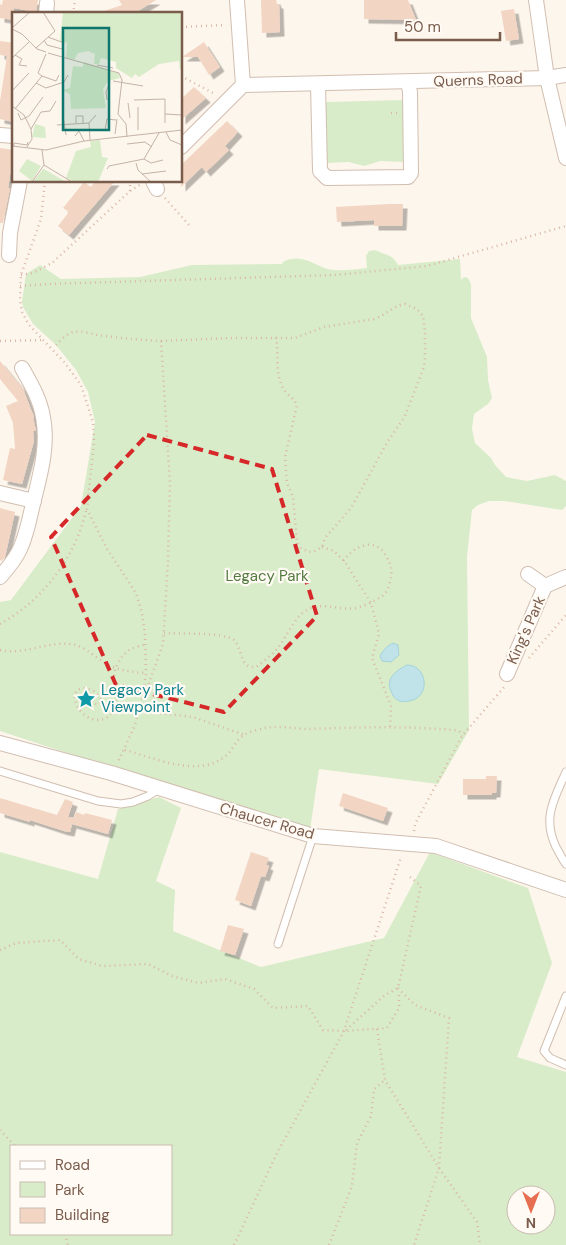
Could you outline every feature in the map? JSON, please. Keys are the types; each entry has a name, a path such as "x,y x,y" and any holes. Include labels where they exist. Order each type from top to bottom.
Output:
{"street":[{"path":"182,146 243,85 237,0"},
{"path":"536,0 547,78 562,155"},
{"name":"Querns Road","path":"243,85 547,78 566,75"},
{"path":"318,84 320,171 327,178 408,177 411,173 410,92 408,82"},
{"path":"8,255 10,233 20,182"},
{"path":"0,577 12,564 20,550 42,466 44,419 35,391 22,368"},
{"path":"0,493 34,501"},
{"name":"King's Park","path":"528,574 545,586"},
{"name":"King's Park","path":"508,678 545,586 566,577"},
{"name":"Chaucer Road","path":"0,743 111,773 314,836 436,846 566,890"}],"lane":[{"path":"0,771 98,801 121,804 148,796 159,788"},
{"path":"566,772 553,801 549,818 551,835 566,864"},
{"path":"278,944 314,836"},
{"path":"566,996 544,1051 550,1058 566,1065"}],"path":[{"path":"182,27 239,25"},
{"path":"182,77 228,100"},
{"path":"0,624 29,604 57,574 80,534 86,509 94,442 93,422 81,385 64,362 29,325 22,312 21,275 40,219 45,182"},
{"path":"130,182 130,191"},
{"path":"21,275 33,273 52,263 130,191 152,184 190,225"},
{"path":"20,286 334,275 427,266 566,226"},
{"path":"56,345 64,336 78,331 136,340 276,337 301,337 324,328 374,319 399,305 406,304 417,309 423,316 425,332 424,367 404,418 388,441 351,508 325,538 322,547 315,551 309,552 301,548 297,542 293,497 286,478 285,457 297,405 294,399 282,387 279,377 276,337"},
{"path":"0,341 43,340"},
{"path":"142,700 163,644 164,633 170,483 161,340"},
{"path":"86,509 103,543 136,593 142,613 146,644 146,673 140,710 124,750 111,773"},
{"path":"164,633 229,637 234,640 246,665 253,668 256,667 276,650 300,616 307,610 326,606 356,608 371,603 386,592 390,583 391,566 385,553 378,546 372,544 362,546 348,555 343,561"},
{"path":"322,547 334,551 343,561 371,603 379,634 372,658 391,706 390,727"},
{"path":"528,659 566,615"},
{"path":"0,650 14,651 53,644 77,645 116,669 126,672 146,673"},
{"path":"87,698 97,704 101,702 99,696 94,691 84,688 77,690 75,694 76,701 83,715 96,720 110,715 115,706 114,674 116,669 127,652 146,644"},
{"path":"234,1245 277,1153 344,1031 405,843 412,836 415,824 462,736 508,678"},
{"path":"140,710 193,717 245,735"},
{"path":"124,750 190,767 213,763 224,758 240,738 264,728 390,727 454,730 459,731 462,736"},
{"path":"0,950 16,943 60,940 79,959 102,966 148,964 172,976 200,983 225,980 247,986 254,989 273,1008 308,1006 323,1030 344,1031 387,1028 399,1008 399,990 422,886 409,876"},
{"path":"344,1031 385,995 399,990"},
{"path":"399,990 415,1005 449,1018 438,1168 414,1245"},
{"path":"377,1029 385,1080 438,1168 477,1222 480,1245"},
{"path":"328,1245 352,1186 357,1142 371,1116 374,1089 385,1080"},
{"path":"0,1130 14,1145"}],"highlighted area":[{"path":"147,435 272,469 317,616 224,712 116,685 51,537"}],"green space":[{"path":"405,100 403,111 404,162 380,161 364,166 349,162 326,163 326,102"},
{"name":"Legacy Park","path":"375,250 391,257 398,265 460,259 461,280 464,277 468,278 471,284 471,318 487,357 488,380 492,398 488,404 474,414 472,429 475,443 491,458 506,477 527,481 555,475 566,481 566,506 562,510 504,501 489,501 478,505 472,510 467,556 469,730 438,784 319,769 310,830 0,731 0,602 11,600 81,506 95,422 88,392 76,370 56,345 33,324 23,307 26,274 40,265 61,279 140,277 192,265 282,264 291,259 304,260 328,269 347,270 367,268 366,256 369,251"},
{"path":"159,797 181,808 156,881 175,890 173,931 261,967 384,938 430,852 528,888 552,963 517,1057 566,1072 566,1245 0,1245 0,852 98,879 118,809"}],"water":[{"path":"393,643 398,645 399,655 391,662 382,661 381,654 385,648"},
{"path":"407,665 414,666 419,670 423,676 424,688 416,699 401,701 393,696 390,682 393,675 399,669"}],"building":[{"path":"3,0 38,0 36,12 14,8 12,20 0,18 0,4 2,5"},
{"path":"119,0 156,0 136,12 104,12 122,5"},
{"path":"261,0 276,0 277,4 279,4 280,32 262,33"},
{"path":"364,0 408,0 416,20 364,19"},
{"path":"514,9 519,39 506,41 501,11"},
{"path":"0,41 12,43 12,122 0,119 0,101 7,56 0,55"},
{"path":"204,42 220,67 209,75 198,57 182,57"},
{"path":"194,87 206,98 182,119 182,98"},
{"path":"227,121 238,132 225,146 229,150 206,172 202,167 181,187 182,164"},
{"path":"0,148 12,150 12,163 8,188 10,188 3,223 0,223"},
{"path":"84,182 91,187 94,182 114,182 69,235 58,226 69,212 63,208"},
{"path":"403,204 402,226 374,226 374,220 337,222 336,207"},
{"path":"0,361 23,389 34,417 36,431 33,431 34,441 22,484 3,480 10,448 15,449 13,423 6,406 18,401 0,379"},
{"path":"0,508 15,512 5,557 2,561 0,560"},
{"path":"486,776 497,776 496,793 492,793 492,795 463,795 463,779 486,779"},
{"path":"343,793 388,808 383,821 339,806"},
{"path":"0,798 57,815 65,799 73,802 68,817 74,818 76,812 112,820 108,834 72,824 70,832 64,831 0,813"},
{"path":"251,852 269,858 266,865 269,866 265,877 261,876 251,906 235,900"},
{"path":"228,925 244,929 235,955 220,951"}],"place":[{"name":"Legacy Park Viewpoint","path":"86,699"}]}
